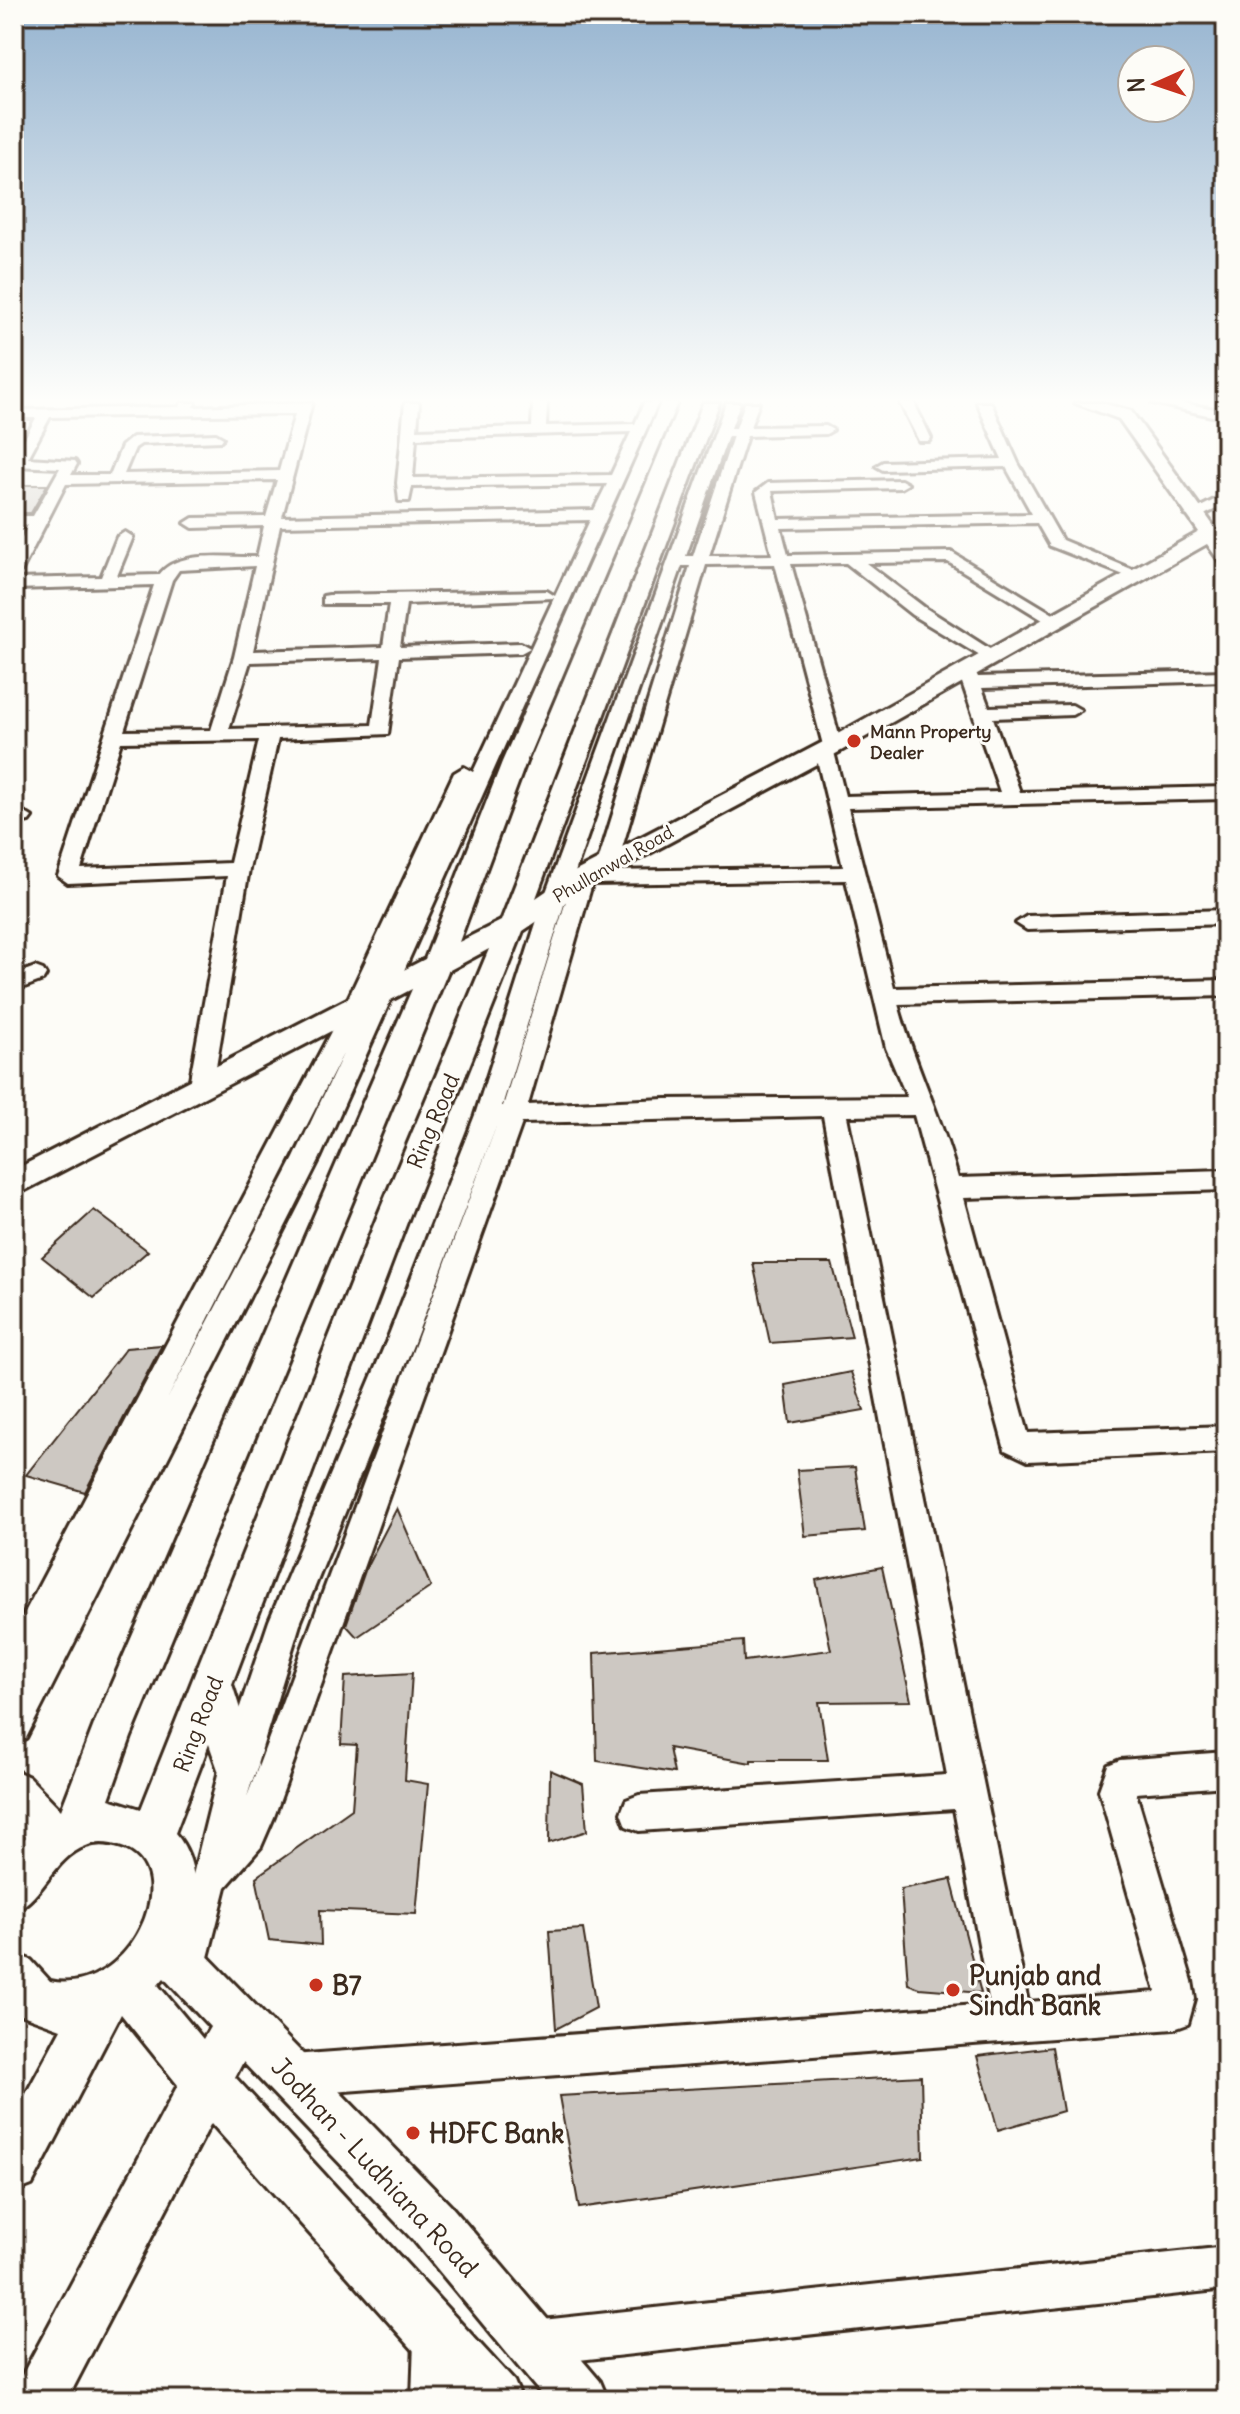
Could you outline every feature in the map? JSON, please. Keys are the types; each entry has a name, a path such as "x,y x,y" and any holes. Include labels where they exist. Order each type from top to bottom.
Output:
{"street":[{"path":"14,570 41,516"},
{"path":"218,736 243,657 267,561 274,516"},
{"path":"193,523 550,516"},
{"path":"14,1667 356,1005 521,648 591,516"},
{"path":"14,1726 307,1158 383,992 591,516"},
{"path":"67,1832 437,964 514,762 620,516"},
{"name":"Ring Road","path":"152,1837 393,1217 512,926 668,516"},
{"path":"500,1115 556,895 692,516"},
{"path":"607,865 713,516"},
{"path":"768,516 828,748 837,802 898,1048 924,1106 1015,1441 1028,1448 1046,1448 1226,1439"},
{"path":"1193,516 1226,557"},
{"path":"770,524 1040,518 1051,537 1063,548 1140,576"},
{"path":"943,519 959,560"},
{"path":"14,521 38,520"},
{"name":"Phullanwal Road","path":"14,1184 512,926 583,878 969,677 990,657 1140,576 1208,535"},
{"path":"107,582 125,537"},
{"path":"675,562 941,555 959,560 1057,621"},
{"path":"849,558 918,611 990,657"},
{"path":"239,869 68,876 164,580 173,567 180,564 267,561"},
{"path":"14,584 164,580"},
{"path":"329,600 547,596"},
{"path":"113,737 381,730 398,599"},
{"path":"243,657 521,648"},
{"path":"1012,798 979,713 969,677 1226,676"},
{"path":"979,713 1072,710"},
{"path":"201,1085 239,869 270,734"},
{"path":"837,802 1226,793"},
{"path":"210,1882 248,1834 262,1805 337,1595 414,1343 500,1115 583,878 855,873"},
{"path":"1027,923 1226,917"},
{"path":"885,996 1226,988"},
{"path":"500,1115 833,1105 924,1106"},
{"path":"833,1105 965,1791 1013,2022"},
{"path":"948,1188 1226,1180"},
{"path":"14,2167 115,1992 149,1962 175,1955 210,1882 237,1766 302,1582 414,1343"},
{"path":"302,1582 337,1595"},
{"path":"212,1686 237,1766"},
{"path":"292,2075 1174,2010 1173,1981 1117,1790 1120,1777 1226,1769"},
{"path":"639,1813 965,1791"},
{"path":"14,1792 67,1832"},
{"path":"14,1888 32,1860 67,1832 104,1821 130,1824 152,1837 166,1855 173,1879 175,1955"},
{"name":"Jodhan - Ludhiana Road","path":"175,1955 433,2224 581,2400"},
{"path":"16,1987 43,2004 72,2008 115,1992"},
{"path":"115,1992 207,2082 495,2400"},
{"path":"38,2400 239,2020"},
{"path":"533,2343 1226,2268"},
{"path":"434,2400 436,2337"}],"building":[{"path":"94,1210 148,1251 94,1298 42,1257"},
{"path":"753,1263 832,1263 852,1337 770,1343"},
{"path":"162,1345 85,1492 26,1475 126,1348"},
{"path":"851,1372 864,1410 790,1423 785,1385"},
{"path":"855,1467 865,1531 805,1536 797,1470"},
{"path":"397,1508 431,1587 357,1637 346,1625 366,1568"},
{"path":"882,1567 911,1701 819,1702 828,1760 751,1760 751,1763 669,1748 674,1773 597,1761 594,1653 743,1641 744,1661 831,1650 816,1580"},
{"path":"412,1673 405,1780 428,1784 416,1914 320,1910 321,1945 269,1940 256,1877 352,1809 357,1745 341,1744 345,1677"},
{"path":"550,1770 583,1784 587,1831 549,1843"},
{"path":"951,1879 981,1993 919,1988 908,1984 901,1889"},
{"path":"583,1929 596,2008 556,2029 549,1931"},
{"path":"1052,2047 1063,2111 998,2130 977,2056"},
{"path":"921,2076 923,2157 579,2208 559,2096"}],"place":[{"name":"Mann Property Dealer","path":"854,741"},
{"name":"B7","path":"316,1985"},
{"name":"Punjab and Sindh Bank","path":"953,1990"},
{"name":"HDFC Bank","path":"413,2133"}]}
